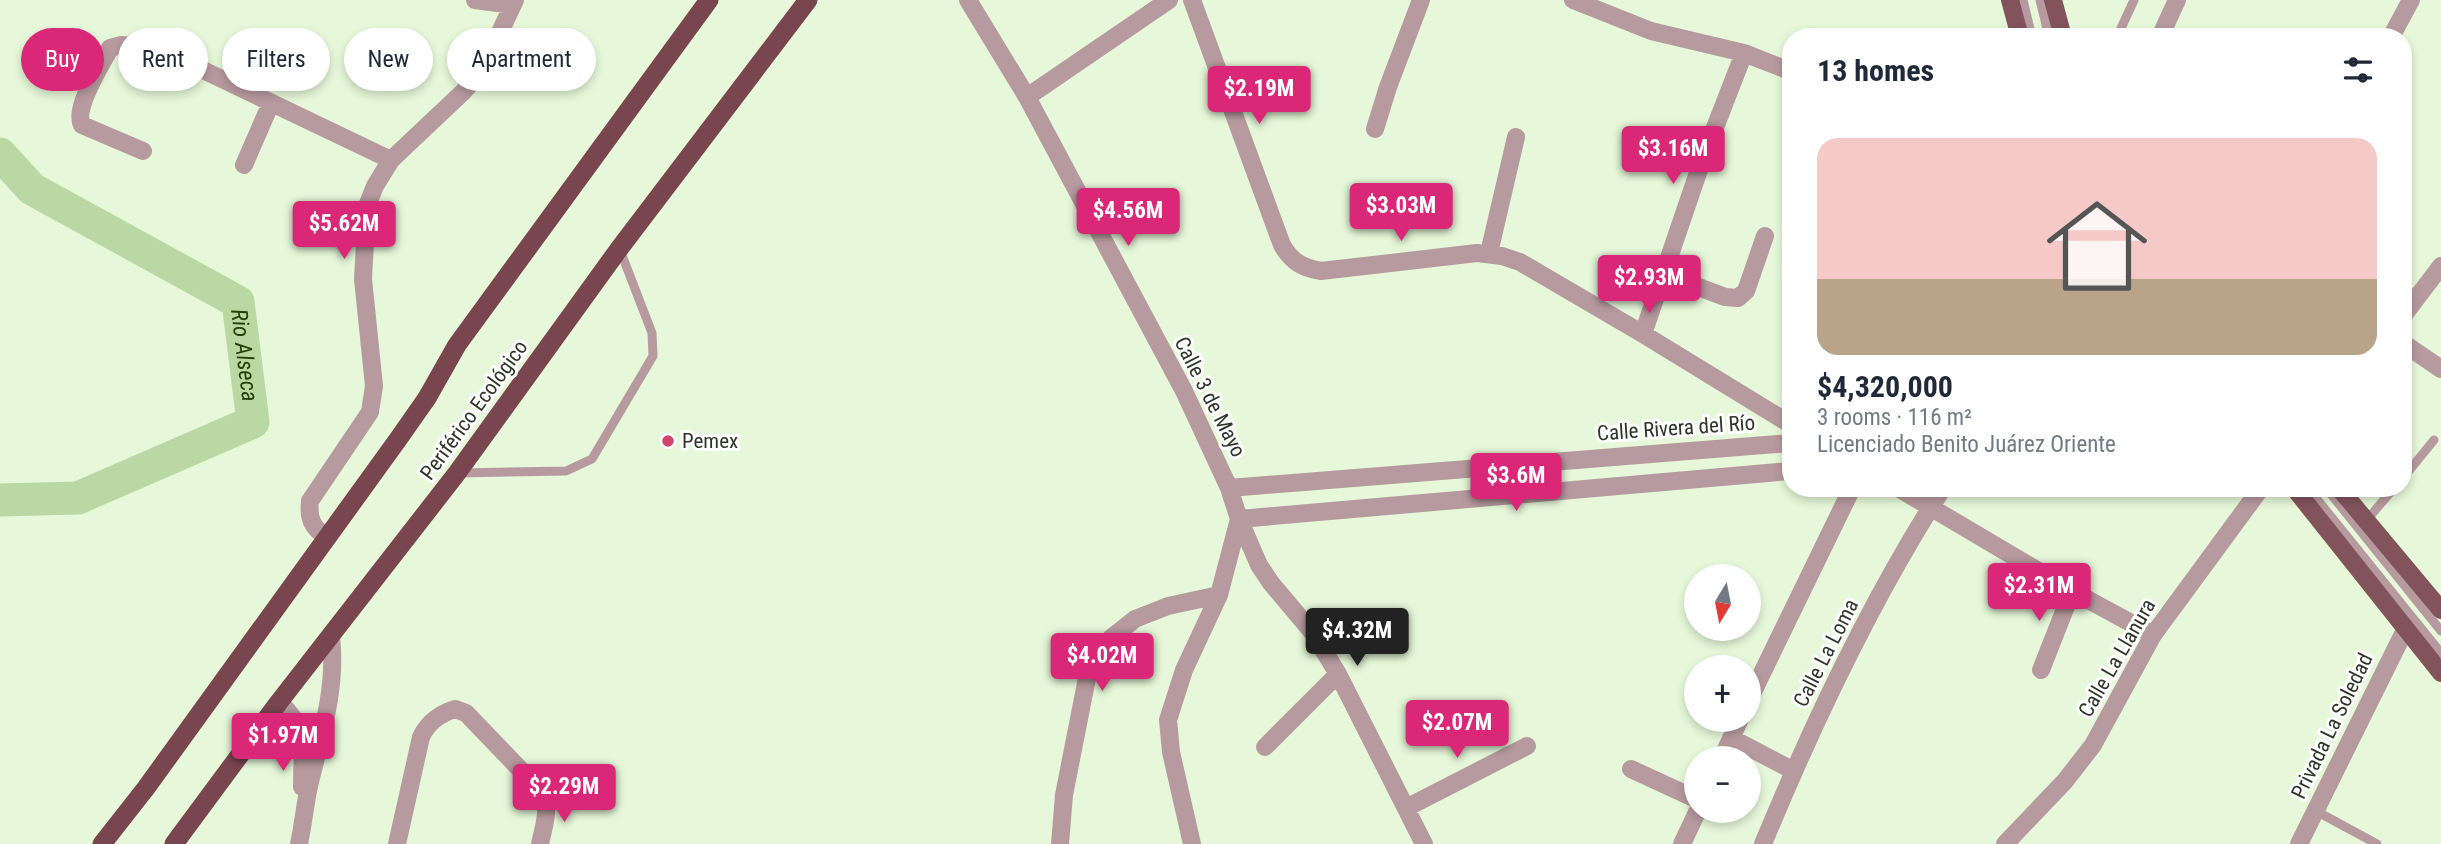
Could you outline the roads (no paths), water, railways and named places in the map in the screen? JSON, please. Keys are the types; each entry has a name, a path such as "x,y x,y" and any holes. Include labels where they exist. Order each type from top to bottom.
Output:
{"highway":[{"name":"Periférico Ecológico","path":"102,844 146,788 427,398 457,345 709,0"},
{"name":"Periférico Ecológico","path":"174,844 279,702 457,473 619,249 808,0"}],"main road":[{"path":"2013,0 2018,28"},
{"path":"2053,0 2061,28"},
{"path":"2301,497 2441,673"},
{"path":"2346,497 2441,610"}],"street":[{"path":"327,537 315,529 308,515 310,500 370,412 373,402 374,386 363,279 367,206 375,186 391,160 463,92 482,71 493,51 514,3 475,0"},
{"name":"Calle 3 de Mayo","path":"968,0 1027,97 1184,391 1265,574 1313,633 1338,674 1424,844"},
{"path":"1027,97 1169,0"},
{"path":"1192,0 1288,256 1308,269 1321,271 1477,253 1489,253 1520,262 1782,419"},
{"path":"1375,130 1392,75 1421,0"},
{"path":"1573,0 1651,31 1744,53 1782,68"},
{"path":"2164,28 2177,0"},
{"path":"2396,28 2411,0"},
{"path":"144,152 82,125 78,118 80,107 110,48 121,45 157,48 391,160"},
{"path":"1643,334 1702,161 1744,53"},
{"path":"244,165 271,103"},
{"path":"1489,253 1516,137"},
{"path":"1664,274 1725,298 1738,298 1746,290 1765,236"},
{"path":"2412,304 2441,266"},
{"path":"2412,350 2441,369"},
{"name":"Calle Rivera del Río","path":"1229,488 1782,444"},
{"path":"1608,456 1609,486"},
{"path":"1192,844 1171,752 1168,720 1184,670 1219,595 1239,519 1782,472"},
{"path":"1397,475 1399,504"},
{"path":"1761,675 1848,497"},
{"path":"1914,497 2072,591 2153,635"},
{"name":"Calle La Loma","path":"1763,844 1794,771 1876,604 1937,497"},
{"name":"Calle La Llanura","path":"2005,844 2066,782 2093,745 2153,635 2254,497"},
{"path":"2041,670 2072,591"},
{"path":"1060,844 1064,795 1088,673 1111,638 1135,619 1168,606 1219,595"},
{"name":"Privada La Soledad","path":"2300,844 2406,628"},
{"path":"300,840 332,687 334,660 331,637"},
{"path":"1265,747 1338,674"},
{"path":"279,702 297,720 302,735 300,840"},
{"path":"397,844 421,737 426,727 442,713 455,709 466,713 546,799 546,815 540,844"},
{"path":"1727,746 1734,732"},
{"path":"1731,738 1794,771"},
{"path":"1406,808 1527,746"},
{"path":"1631,769 1684,793"},
{"path":"1682,844 1692,823"}],"lane":[{"path":"2013,0 2027,28"},
{"path":"2040,0 2047,28"},
{"path":"2121,28 2134,0"},
{"path":"457,473 566,471 592,459 653,356 652,332 619,249"},
{"path":"2412,467 2434,440"},
{"path":"2315,497 2441,653"},
{"path":"2333,497 2441,631"},
{"path":"2366,521 2386,497"},
{"path":"2316,811 2377,844"}],"waterway":[{"name":"Rio Alseca","path":"0,154 32,189 238,302 253,422 78,498 0,500"}],"place":[{"name":"Pemex","path":"668,441"}]}
